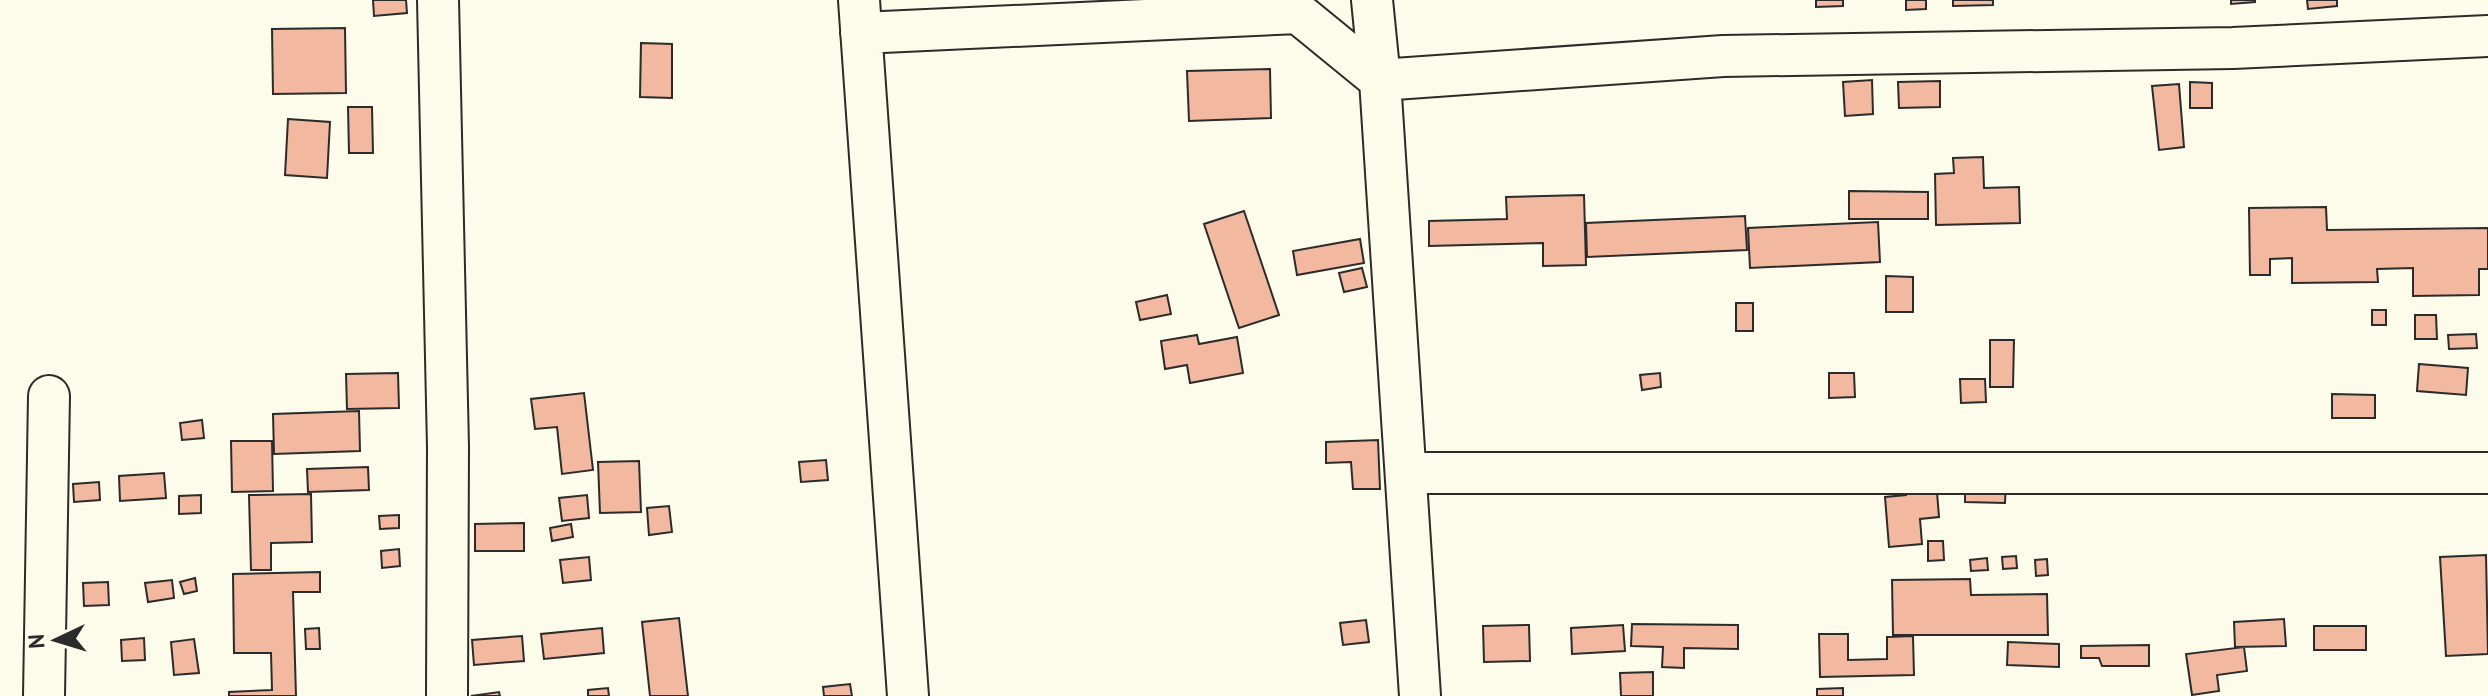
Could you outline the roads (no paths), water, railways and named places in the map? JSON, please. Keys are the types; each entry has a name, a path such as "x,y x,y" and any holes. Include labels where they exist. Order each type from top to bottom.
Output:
{"street":[{"path":"438,0 448,447 447,696"},
{"path":"1372,0 1380,80 1420,696"},
{"path":"908,696 860,16 1298,13 1380,80 1723,56 2233,48 2488,36"},
{"path":"44,696 49,396"},
{"path":"1406,473 2488,473"}]}
